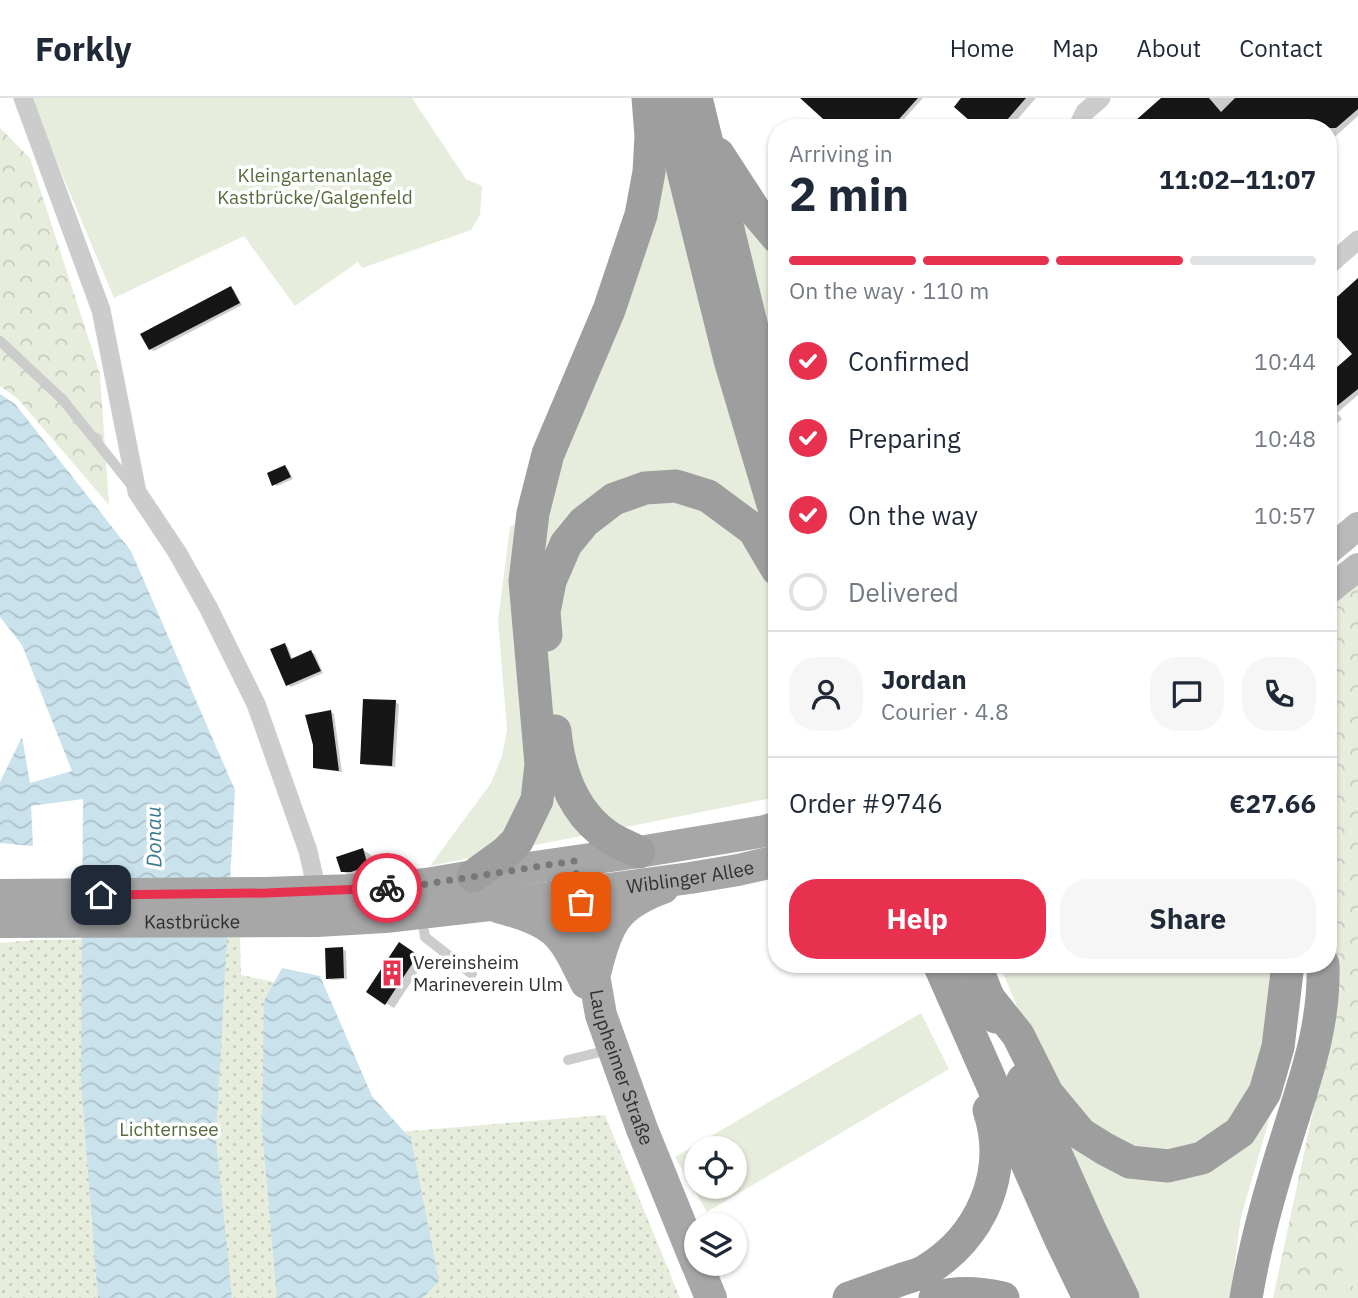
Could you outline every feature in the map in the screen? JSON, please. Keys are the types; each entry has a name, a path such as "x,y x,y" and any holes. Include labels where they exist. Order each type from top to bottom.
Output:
{"highway":[{"path":"459,878 506,852 517,841 537,800 541,764 524,581 533,513 548,454 609,310 641,215 649,172 651,136 648,98"},
{"path":"665,98 730,360 768,488"},
{"path":"696,98 768,386"},
{"path":"704,133 768,226"},
{"path":"639,852 610,838 587,818 575,804 564,777 555,736 544,612 550,581 566,544 584,522 614,499 645,488 676,486 708,496 754,530 768,554"},
{"path":"943,973 1088,1298"},
{"path":"978,973 1038,1116 1123,1298"},
{"path":"987,996 1018,1035 1047,1093 1081,1134 1130,1162 1168,1166 1202,1158 1240,1132 1265,1092 1278,1047 1288,973"},
{"path":"1246,1298 1251,1262 1264,1212 1313,1054 1321,1018 1323,973"},
{"path":"849,1298 923,1272 951,1253 972,1229 986,1201 995,1171 997,1143 990,1113 976,1077 975,1047"},
{"path":"935,1298 966,1293 1003,1298"}],"main road":[{"path":"1337,544 1358,526"},
{"path":"1337,584 1358,567"},
{"name":"Wiblinger Allee","path":"267,907 316,890 382,888 459,878 768,830"},
{"name":"Laupheimer Straße","path":"574,861 601,1015 642,1129 684,1231"},
{"name":"Wiblinger Allee","path":"267,907 317,921 385,918 690,878 768,863"},
{"path":"595,975 607,931 619,914 628,905 650,892 690,878"},
{"path":"0,895 74,909"},
{"path":"490,905 543,922 559,934 570,950 601,1015"},
{"name":"Kastbrücke","path":"74,909 267,907"},
{"path":"0,922 74,909"},
{"name":"Laupheimer Straße","path":"702,1276 711,1298"}],"street":[{"path":"23,98 101,310 137,492 177,552 209,608 256,704 307,851 316,890 317,921"},
{"path":"1081,119 1084,112 1101,98"},
{"path":"1337,258 1358,240"}],"lane":[{"path":"0,341 63,400 137,492"},
{"path":"424,931 425,937 471,974"},
{"path":"568,1060 612,1049"}],"green space":[{"name":"Kleingartenanlage Kastbrücke/Galgenfeld","path":"30,98 412,98 466,179 482,186 480,215 471,230 362,268 358,262 295,306 244,236 114,298"},
{"path":"0,128 30,158 100,374 109,505 18,399 0,386"},
{"path":"657,161 755,231 768,244 768,799 430,866 491,783 502,756 507,730 498,621 510,527 547,502"},
{"path":"1358,582 1358,1233 1339,1280 1358,1288 1358,1298 1273,1298 1319,1083 1329,973 1337,973 1337,600"},
{"name":"Lichternsee","path":"240,937 241,975 326,993 387,1133 605,1115 680,1298 0,1298 0,943 32,940"},
{"path":"1003,973 1296,973 1291,1044 1241,1217 1230,1298 1140,1298 1069,1152 1046,1075"},
{"path":"921,1013 949,1069 747,1188 747,1136 711,1136"},
{"path":"684,1152 684,1172 675,1157"},
{"path":"699,1199 729,1199 707,1212"},
{"path":"1358,1233 1358,1288 1339,1280"}],"water":[{"name":"Donau","path":"0,394 15,404 131,551 235,790 216,1138 232,1298 98,1298 81,1081 83,799 31,806 33,846 0,843 0,782 22,737 30,783 72,771 22,645 0,617"},
{"path":"282,968 320,976 372,1096 411,1139 439,1281 423,1298 277,1298 262,1129 264,1001"}],"building":[{"path":"800,98 918,98 899,119 823,119"},
{"path":"961,98 1026,98 1008,119 968,119 954,107"},
{"path":"1161,98 1209,98 1221,112 1235,98 1358,98 1358,109 1337,127 1337,119 1137,119"},
{"path":"1358,278 1358,389 1337,406 1337,367 1352,354 1337,337 1337,297"},
{"path":"231,286 240,303 149,350 140,334"},
{"path":"285,465 291,477 272,486 267,473"},
{"path":"285,643 291,659 311,650 321,671 286,686 270,649"},
{"path":"363,699 396,700 392,766 360,764"},
{"path":"331,710 339,771 313,768 313,745 305,715"},
{"path":"363,848 368,866 351,872 341,872 336,857"},
{"name":"Vereinsheim Marineverein Ulm","path":"399,942 418,955 385,1005 366,992"},
{"path":"343,947 344,978 326,979 325,948"}],"way so far":[{"path":"387,888 574,861 581,902"}],"place":[{"name":"Vereinsheim Marineverein Ulm","path":"392,973"}],"route":[{"path":"101,895 387,888"}]}
